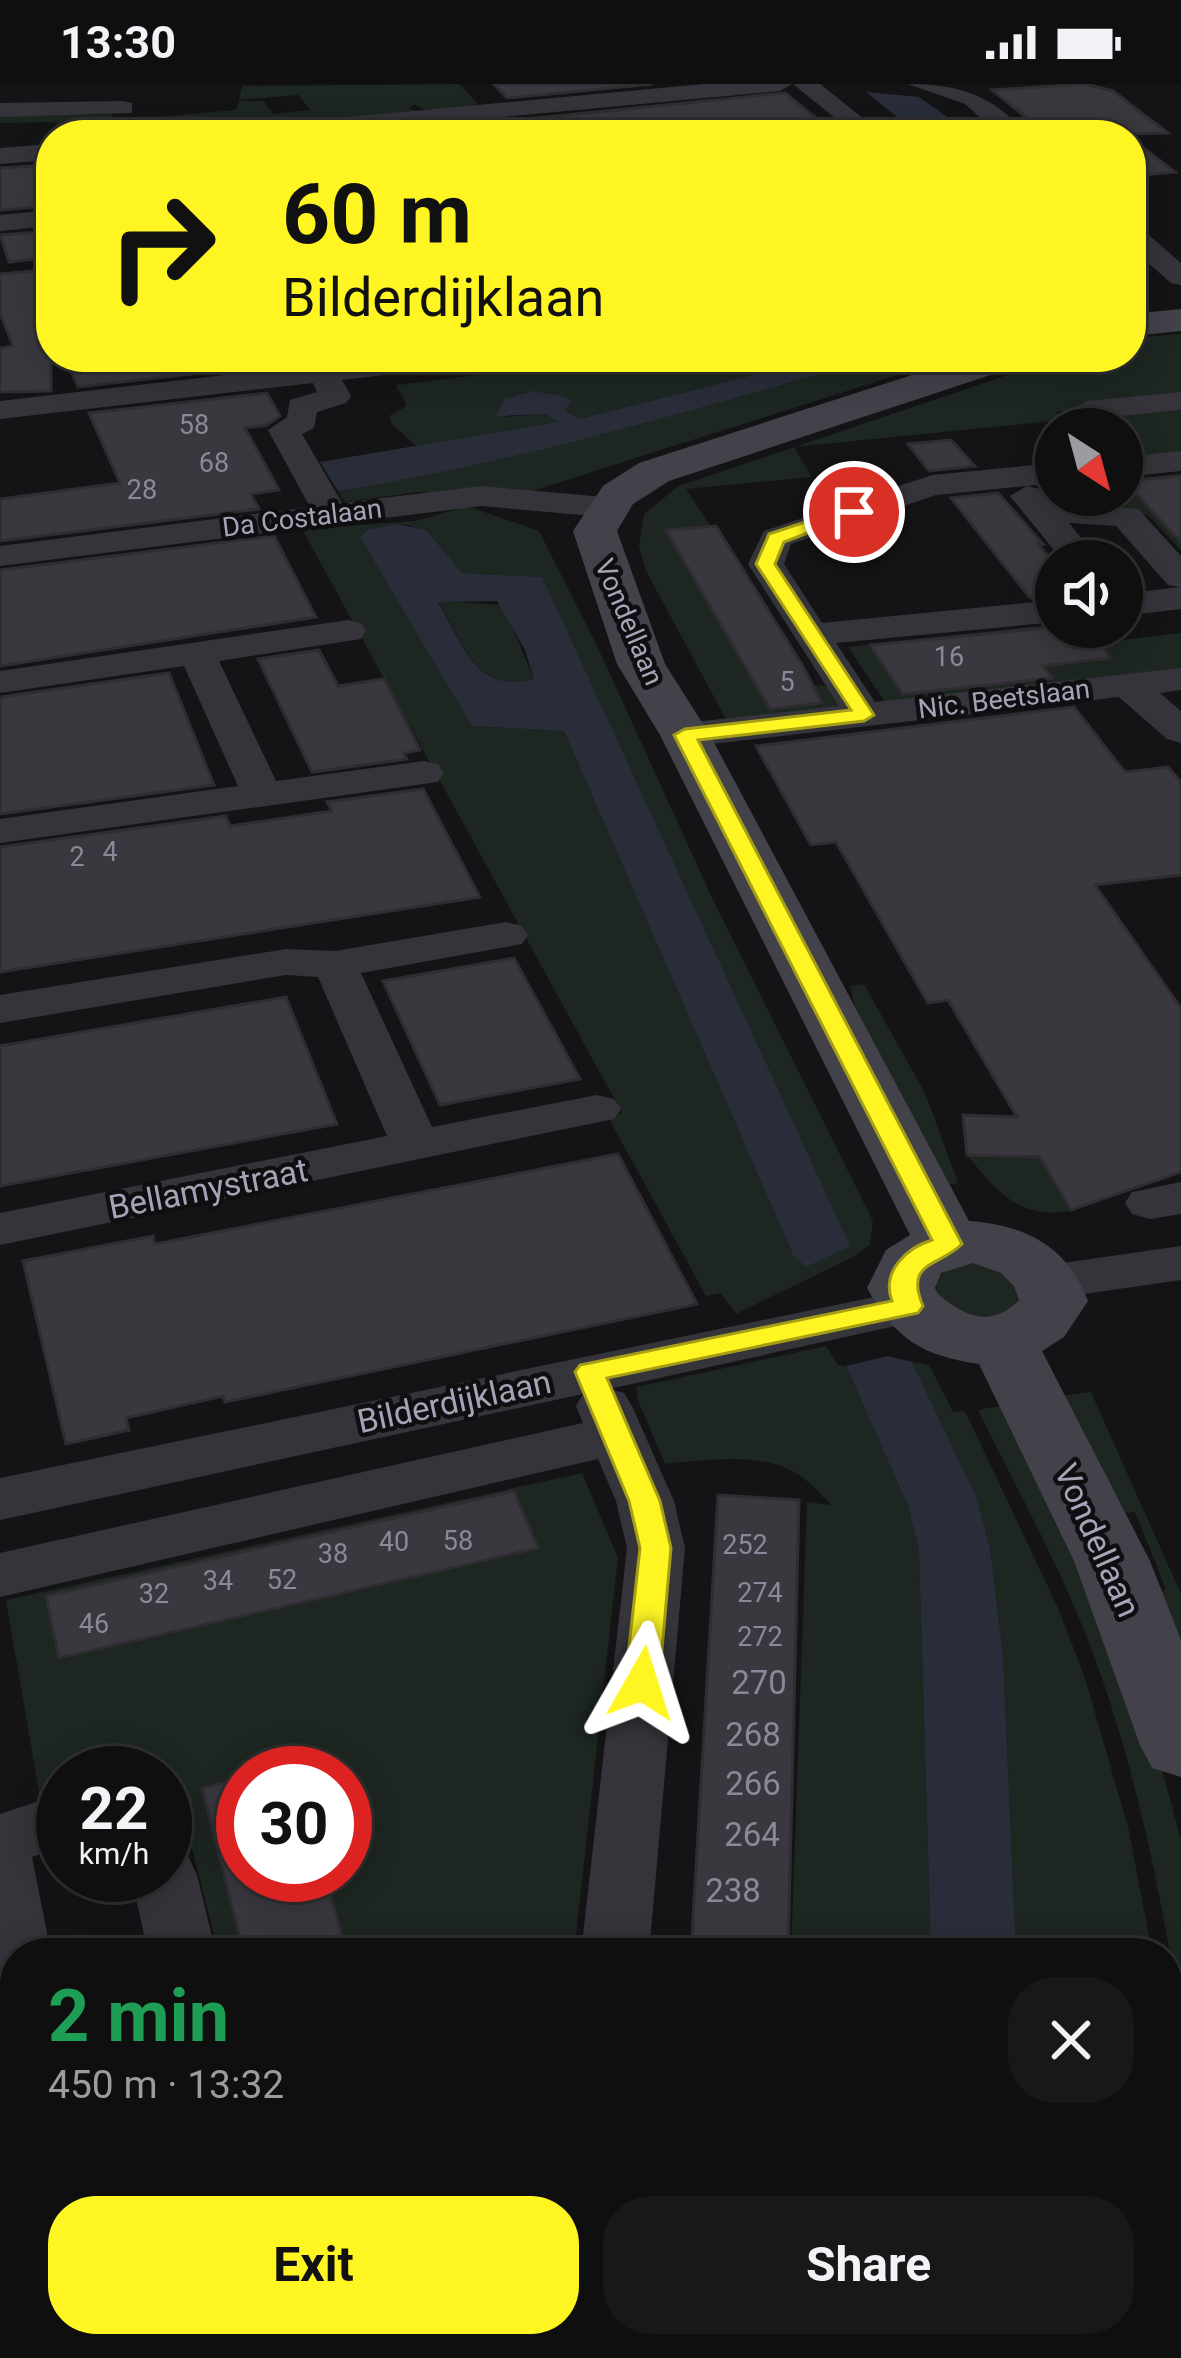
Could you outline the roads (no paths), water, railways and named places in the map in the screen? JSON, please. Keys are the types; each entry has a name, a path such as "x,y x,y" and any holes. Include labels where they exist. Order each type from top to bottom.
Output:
{"street":[{"path":"123,108 130,87 136,84"},
{"path":"478,84 505,110"},
{"path":"395,120 780,84"},
{"path":"805,84 852,120"},
{"path":"920,84 973,99 998,120"},
{"path":"0,110 123,108"},
{"path":"123,108 131,120"},
{"path":"461,114 466,120"},
{"path":"0,157 36,153"},
{"path":"0,223 36,219"},
{"path":"1146,247 1179,275"},
{"path":"1146,278 1179,275"},
{"path":"1146,324 1181,320"},
{"path":"208,372 215,385"},
{"path":"0,410 332,372"},
{"name":"Vondellaan","path":"948,1244 685,735 641,664 609,584 595,531 604,507 622,488 654,472 961,372"},
{"path":"324,373 334,396 301,407 303,421 284,430 331,514"},
{"path":"1108,408 1181,401"},
{"path":"1143,461 1181,461"},
{"path":"864,715 766,564 776,538 932,485 1035,475"},
{"path":"1012,477 1035,506"},
{"name":"Da Costalaan","path":"0,556 482,496 604,507"},
{"path":"1043,516 1064,540"},
{"path":"1109,516 1126,517 1181,577"},
{"path":"1143,603 1181,598"},
{"path":"809,635 1035,613"},
{"path":"0,682 348,632"},
{"path":"196,652 262,796"},
{"name":"Nic. Beetslaan","path":"685,735 1181,679"},
{"path":"1128,685 1181,731"},
{"path":"0,832 424,773"},
{"path":"0,1009 286,962 335,964 506,935"},
{"path":"335,964 416,1146"},
{"name":"Bellamystraat","path":"0,1229 597,1109"},
{"path":"973,1242 1021,1254 1039,1267 1048,1282 1054,1301 1046,1319 1028,1333 1002,1340 944,1334 921,1321 901,1288 904,1274 928,1251 973,1242"},
{"path":"1048,1282 1181,1263"},
{"name":"Bilderdijklaan","path":"0,1499 908,1306"},
{"name":"Vondellaan","path":"1002,1340 1112,1561 1181,1745"},
{"path":"590,1372 645,1501 656,1548 617,1938"},
{"name":"Bilderdijklaan","path":"0,1575 616,1435"},
{"path":"0,1841 36,1828"},
{"path":"0,1859 14,1938"},
{"path":"170,1902 179,1938"}],"water":[{"path":"866,92 919,97 952,120 901,120"},
{"path":"765,372 826,372 610,432 406,479 338,491 320,462 558,422 546,414 496,416 504,399 534,391 571,400 565,411 579,419"},
{"path":"396,524 426,530 462,573 542,577 850,1246 806,1267 793,1255 564,731 472,726 360,537 369,529","holes":["497,601 525,650 534,679 514,682 485,673 474,663 438,602"]},
{"path":"888,1356 912,1362 977,1498 990,1548 1003,1654 1015,1938 931,1938 919,1551 908,1506 846,1366"}]}
